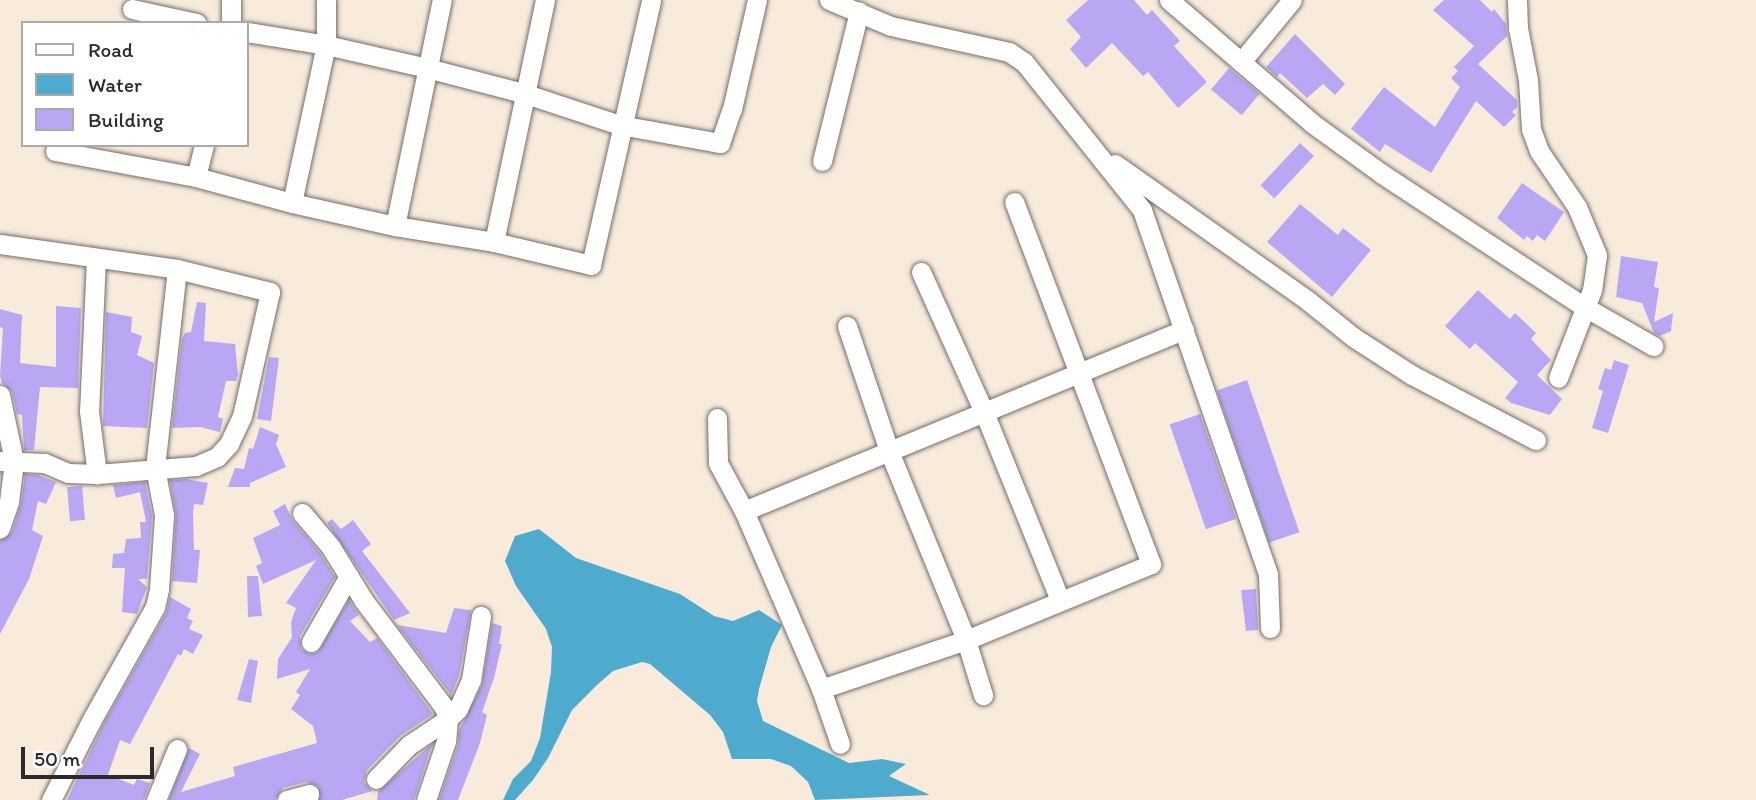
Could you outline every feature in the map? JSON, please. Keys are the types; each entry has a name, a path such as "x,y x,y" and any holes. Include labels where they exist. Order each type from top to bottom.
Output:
{"street":[{"path":"231,0 231,21"},
{"path":"292,203 326,45 326,0"},
{"path":"395,226 442,0"},
{"path":"494,242 523,93 545,0"},
{"path":"55,151 99,152 292,203 395,226 494,242 591,265 620,125 651,0"},
{"path":"248,32 326,45 427,68 523,93 620,125 720,143 732,108 757,0"},
{"path":"829,0 891,26 1009,52 1024,62 1142,210 1268,574 1270,628"},
{"path":"1169,0 1313,124 1382,174 1583,306 1653,346"},
{"path":"1241,62 1292,0"},
{"path":"1517,0 1518,28 1528,80 1531,129 1539,150 1577,207 1597,255 1596,277 1558,378"},
{"path":"131,11 186,21"},
{"path":"822,161 859,12"},
{"path":"196,177 204,147"},
{"path":"1100,154 1307,300 1353,337 1412,375 1536,440"},
{"path":"821,689 966,640 1151,564 1014,202"},
{"path":"0,244 177,269 270,292 242,416 229,444 217,457 195,466 97,474 68,473 44,463 7,461"},
{"path":"96,258 89,411 97,474"},
{"path":"51,800 91,720 155,607 164,515 155,468 177,269"},
{"path":"921,272 984,412 1060,600"},
{"path":"847,326 889,451 966,640 983,695"},
{"path":"744,511 1184,330"},
{"path":"0,395 9,502 0,528"},
{"path":"717,418 718,463 744,511 821,689 840,744"},
{"path":"302,513 330,546 389,636 444,707 448,719 446,741 426,800"},
{"path":"311,642 349,576"},
{"path":"376,779 409,745 448,719 458,709 471,680 481,616"},
{"path":"156,800 177,749"},
{"path":"287,800 309,794"}],"water":[{"path":"539,529 576,558 680,594 714,616 733,621 759,610 782,625 771,647 759,689 757,701 763,721 849,763 882,759 906,764 889,776 930,795 815,800 808,782 791,766 771,759 732,759 723,732 710,715 650,664 642,662 613,671 597,685 572,710 548,758 533,780 515,800 503,800 513,779 531,761 540,738 551,672 552,647 546,629 516,586 505,561 515,536"}],"building":[{"path":"1088,0 1134,0 1147,15 1152,10 1180,41 1174,46 1207,82 1178,108 1148,72 1143,76 1112,43 1086,68 1070,49 1081,37 1066,20"},
{"path":"1444,0 1480,0 1492,12 1494,9 1506,24 1507,36 1478,64 1517,100 1517,107 1512,112 1516,115 1504,127 1476,101 1431,173 1385,144 1380,152 1351,129 1384,87 1435,127 1460,87 1451,78 1458,71 1454,67 1474,46 1433,10"},
{"path":"1295,34 1345,84 1335,95 1323,84 1307,98 1280,73 1277,77 1266,67"},
{"path":"1229,68 1260,94 1242,115 1211,89"},
{"path":"1300,143 1314,156 1274,198 1260,185"},
{"path":"1522,183 1564,212 1545,241 1537,235 1533,241 1527,236 1524,240 1497,218"},
{"path":"1300,204 1338,235 1343,228 1371,250 1332,297 1267,242"},
{"path":"1621,256 1658,262 1654,287 1659,288 1654,322 1673,313 1671,331 1660,336 1654,333 1642,303 1616,297"},
{"path":"1478,290 1510,319 1515,313 1536,333 1531,339 1551,360 1537,375 1562,399 1550,415 1511,403 1505,398 1518,382 1475,343 1470,349 1445,326"},
{"path":"197,302 206,303 204,341 235,344 238,375 236,381 226,381 218,417 223,419 220,432 200,427 172,428 182,338 185,333 191,332"},
{"path":"56,306 81,308 78,388 40,387 34,450 24,450 22,415 17,414 12,392 2,383 0,376 3,328 0,327 0,309 22,315 20,363 56,367"},
{"path":"106,312 132,317 131,332 142,336 137,355 154,363 147,428 103,426"},
{"path":"269,357 279,358 271,421 257,419"},
{"path":"1614,360 1629,365 1608,433 1592,428 1603,391 1598,389 1605,368 1611,370"},
{"path":"1247,380 1299,532 1269,543 1217,390"},
{"path":"1200,414 1236,519 1206,529 1170,424"},
{"path":"260,427 279,435 276,444 286,467 250,483 250,487 228,487 235,468 244,469 249,448 253,449"},
{"path":"25,474 38,475 56,482 46,504 38,501 32,530 43,536 29,579 0,634 0,540 12,532 21,504"},
{"path":"186,479 208,483 203,505 194,504 193,513 194,550 200,550 197,583 172,581 176,515 170,480"},
{"path":"145,482 152,516 147,579 138,579 147,587 137,614 122,612 125,568 112,568 113,554 124,553 126,539 141,538 140,522 146,522 140,492 116,498 113,485"},
{"path":"82,486 85,520 70,521 67,487"},
{"path":"285,504 293,521 320,553 335,577 300,636 301,649 310,654 318,652 349,600 359,615 350,621 370,642 377,638 433,714 400,736 367,770 364,782 372,791 342,800 319,800 318,786 306,782 283,788 275,800 169,800 189,748 200,754 181,792 235,776 233,767 317,743 313,726 291,709 300,695 296,692 310,669 277,679 278,659 292,637 291,622 296,608 286,603 316,560 263,584 256,566 262,563 253,538 280,525 273,511"},
{"path":"332,519 341,529 353,520 371,544 362,551 410,613 394,620 327,523"},
{"path":"247,576 258,576 262,616 248,617"},
{"path":"1256,589 1258,630 1246,631 1241,590"},
{"path":"170,597 191,609 187,618 193,621 189,629 203,635 193,654 184,649 181,656 178,654 130,744 120,740 108,775 134,785 137,779 150,783 144,800 67,800 104,723 166,613"},
{"path":"454,608 471,610 459,676 451,695 397,625 446,633"},
{"path":"492,623 502,626 499,644 502,644 482,712 487,715 480,743 458,800 439,800 458,745 459,730 482,685"},
{"path":"249,659 258,661 251,703 237,700"},
{"path":"432,744 414,800 377,800 378,791"}]}
